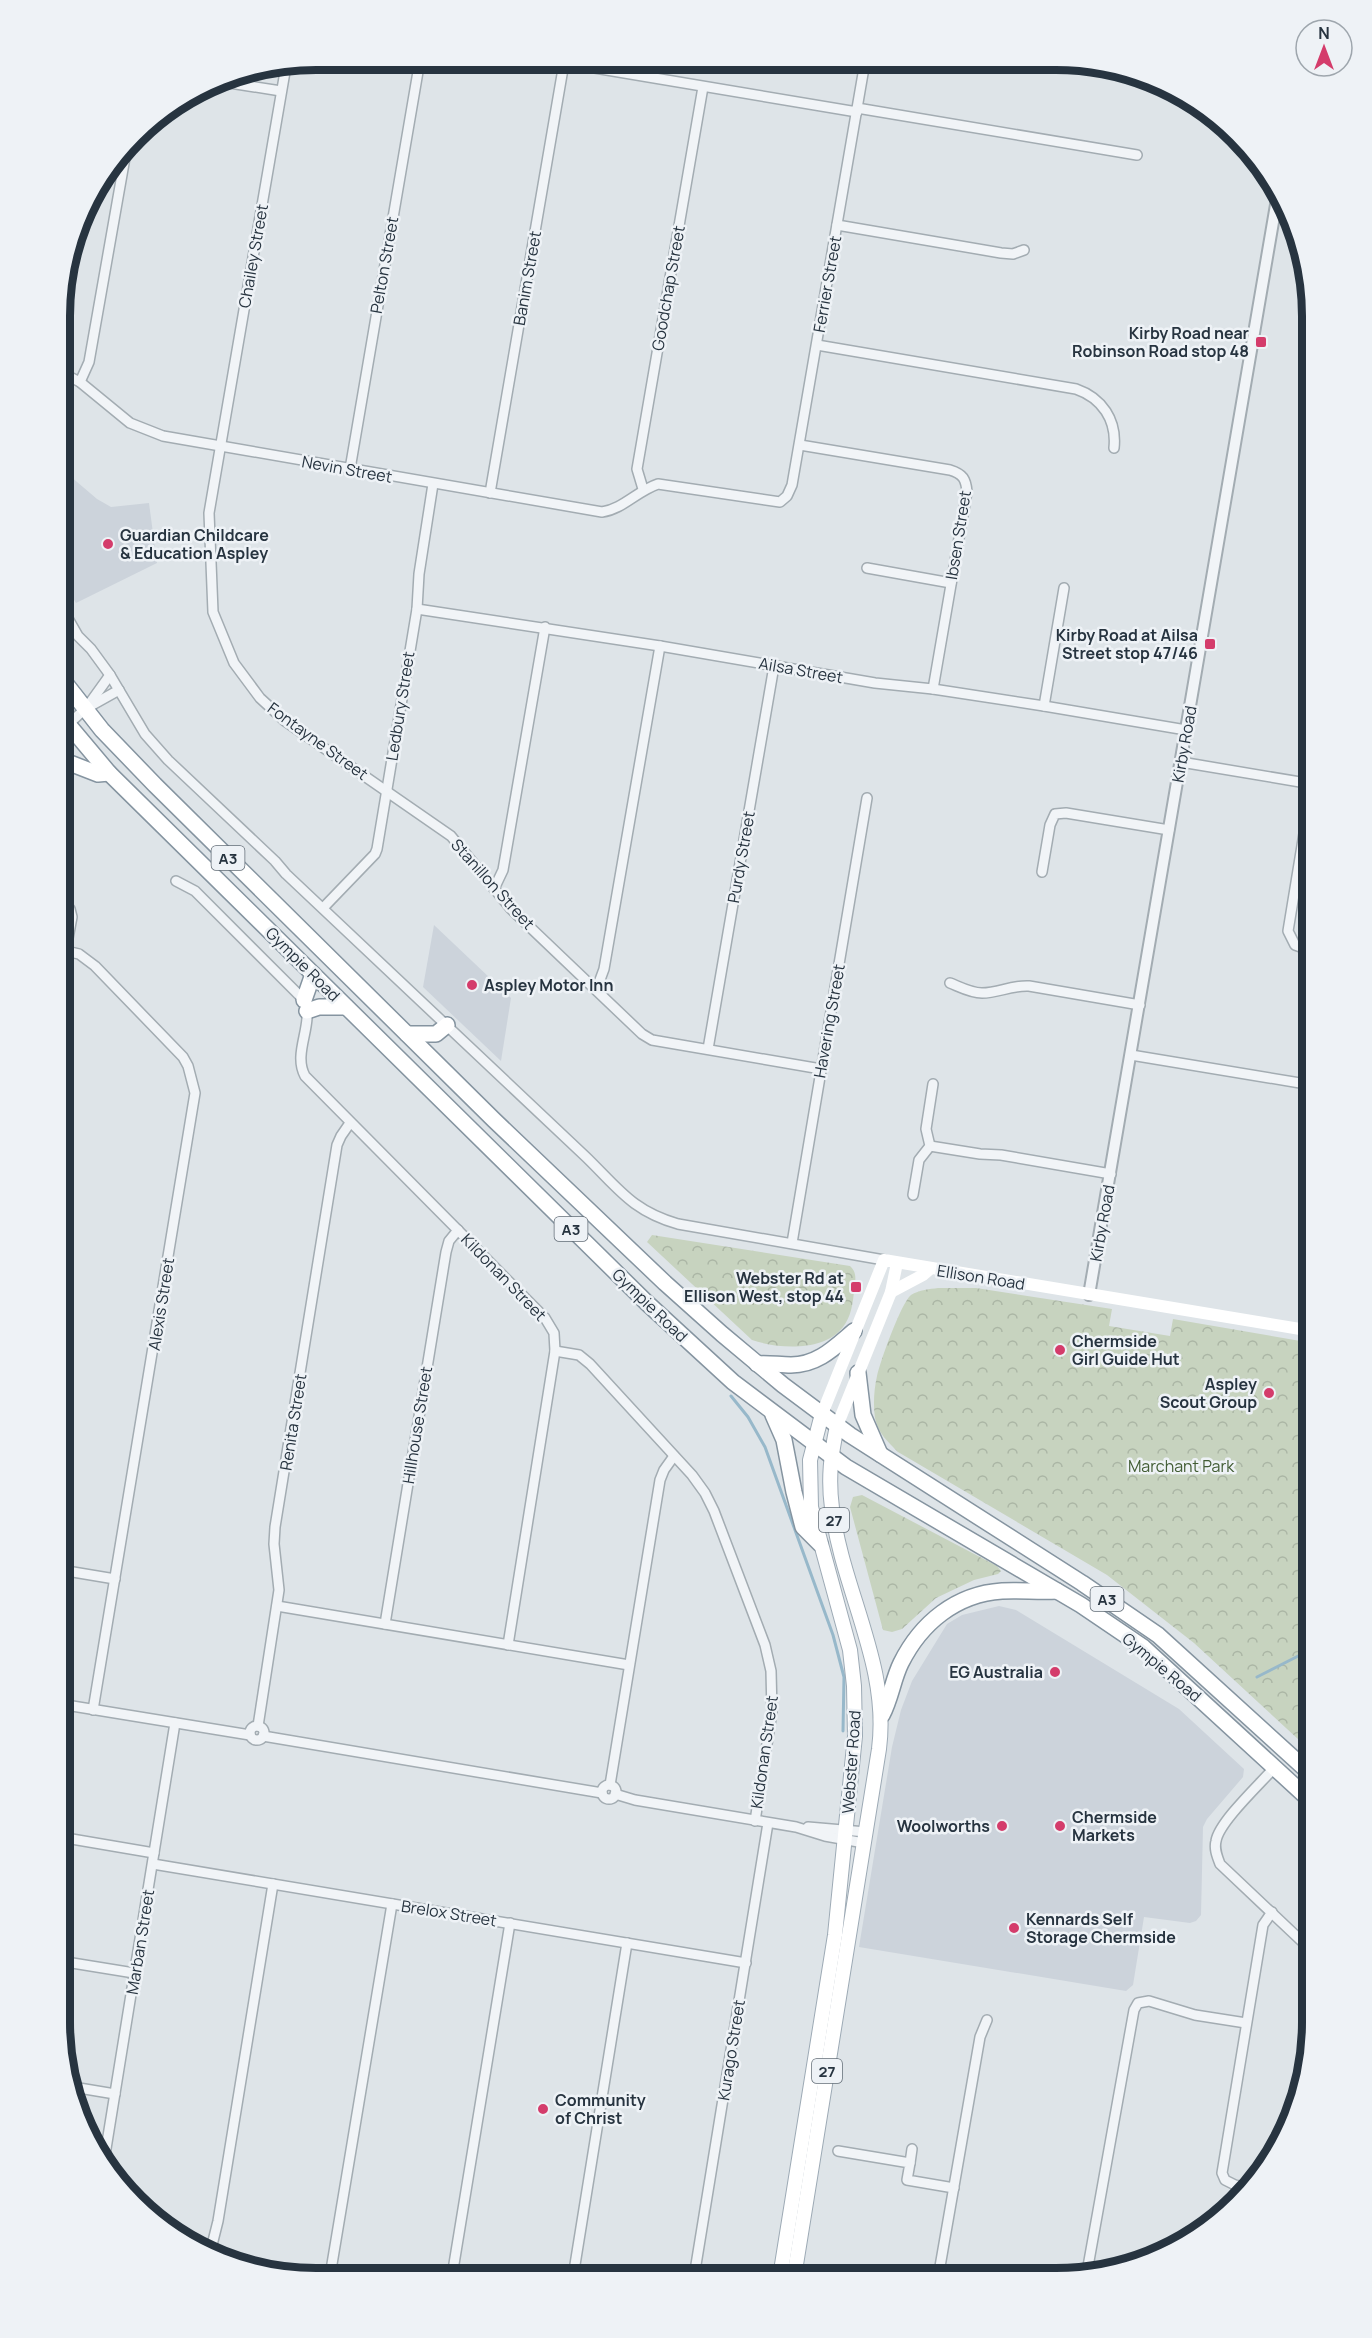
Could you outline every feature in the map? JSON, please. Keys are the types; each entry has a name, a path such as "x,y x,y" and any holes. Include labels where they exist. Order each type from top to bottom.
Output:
{"highway":[{"name":"Gympie Road","path":"70,689 116,746 155,786 407,1034 665,1283 757,1364 837,1426 1083,1583 1158,1635 1302,1767"},
{"name":"Gympie Road","path":"70,731 109,773 708,1361 813,1444 890,1494 1057,1591 1143,1647 1302,1794"},
{"path":"70,763 98,774 109,773"},
{"path":"313,974 305,1006 346,1007"},
{"path":"407,1034 436,1034 447,1024"},
{"path":"757,1364 793,1365 811,1362 828,1353 854,1331"},
{"path":"858,1373 863,1415 880,1454"},
{"path":"772,1413 784,1440 803,1527 820,1544"},
{"path":"882,1715 889,1701 900,1665 909,1649 918,1634 940,1614 966,1599 995,1592 1057,1591"}],"main road":[{"name":"Ellison Road","path":"891,1262 1302,1329"},
{"name":"Webster Road","path":"795,2268 879,1749 882,1715 874,1663 834,1521 830,1488 831,1455 837,1426 891,1292 891,1262"},
{"name":"Webster Road","path":"781,2268 832,1953 855,1736 855,1686 846,1634 810,1507 809,1470 813,1444 822,1414 854,1331 891,1262"},
{"path":"891,1292 924,1275 930,1269"}],"street":[{"name":"Pelton Street","path":"350,469 418,70"},
{"name":"Banim Street","path":"490,493 563,70"},
{"path":"605,70 1137,155"},
{"name":"Ferrier Street","path":"643,489 658,484 672,485 780,502 787,496 792,485 800,445 864,70"},
{"name":"Chailey Street","path":"221,447 285,73"},
{"path":"237,84 281,91"},
{"name":"Goodchap Street","path":"643,489 637,469 703,87"},
{"path":"80,381 89,362 124,163"},
{"name":"Kirby Road","path":"1089,1295 1276,207"},
{"path":"837,225 1001,254 1014,254 1024,250"},
{"path":"817,345 1076,388 1100,401 1114,426 1114,448"},
{"name":"Nevin Street","path":"70,377 80,381 130,423 163,436 602,512 615,510 643,489"},
{"name":"Ibsen Street","path":"800,445 950,470 960,473 966,481 968,492 933,688"},
{"name":"Fontayne Street","path":"221,447 209,513 213,612 234,663 260,698 285,721 386,790"},
{"name":"Ledbury Street","path":"323,908 375,854 417,609 419,574 433,484"},
{"path":"867,568 951,583"},
{"path":"1044,706 1064,588"},
{"name":"Ailsa Street","path":"417,609 545,627 875,683 933,688 1186,730"},
{"path":"70,622 78,636 91,649 110,675 145,734 168,760 447,1024"},
{"path":"494,889 503,870 545,627"},
{"path":"597,988 604,969 660,646"},
{"name":"Purdy Street","path":"708,1049 774,666"},
{"path":"86,709 110,675"},
{"path":"70,720 119,690"},
{"path":"1181,762 1302,783"},
{"name":"Stanillon Street","path":"386,790 451,836 511,909 597,988 642,1034 652,1040 821,1070"},
{"name":"Havering Street","path":"792,1243 867,798"},
{"path":"1042,872 1050,825 1055,814 1066,813 1169,830"},
{"path":"1302,843 1288,925 1292,942 1302,949"},
{"path":"176,881 195,891 305,1006"},
{"path":"70,909 72,917 70,928"},
{"path":"1282,948 1292,942"},
{"name":"Alexis Street","path":"70,952 79,954 95,966 183,1057 188,1066 195,1093 93,1710"},
{"path":"950,983 980,993 1029,986 1140,1005"},
{"name":"Kildonan Street","path":"305,1006 302,1071 350,1123 545,1318 554,1333 555,1351 574,1354 585,1359 699,1484 710,1501 768,1657 772,1686 772,1712 755,1821"},
{"name":"Ellison Road","path":"447,1024 623,1195 651,1215 678,1224 891,1262"},
{"path":"1131,1055 1302,1083"},
{"path":"930,1146 926,1129 933,1084"},
{"name":"Renita Street","path":"258,1726 278,1606 279,1590 274,1544 276,1527 338,1145 350,1123"},
{"path":"930,1146 1111,1174"},
{"path":"913,1195 919,1160 930,1146"},
{"name":"Hillhouse Street","path":"385,1624 446,1252 449,1241 458,1230"},
{"path":"508,1645 555,1351"},
{"path":"610,1785 660,1480 674,1456"},
{"path":"70,1572 115,1579"},
{"path":"278,1606 629,1665"},
{"path":"70,1706 250,1735 255,1740 263,1736 602,1793 609,1799 615,1794"},
{"name":"Marban Street","path":"106,2149 175,1724"},
{"path":"250,1735 251,1728 258,1726 263,1730 263,1736"},
{"path":"1274,1768 1224,1824 1216,1839 1215,1852 1220,1864 1302,1941"},
{"path":"602,1793 603,1787 610,1785 615,1788 615,1794"},
{"path":"615,1794 635,1800 865,1838"},
{"name":"Kurago Street","path":"695,2268 768,1823"},
{"path":"70,1839 154,1853"},
{"name":"Brelox Street","path":"153,1864 746,1963"},
{"path":"212,2244 220,2210 273,1884"},
{"path":"331,2268 392,1904"},
{"path":"1238,2186 1225,2180 1222,2173 1263,1925 1272,1912"},
{"path":"453,2268 510,1923"},
{"path":"574,2268 627,1943"},
{"path":"70,1963 134,1973"},
{"path":"1088,2265 1134,2010 1138,2003 1149,2001 1195,2015 1246,2023"},
{"path":"940,2268 980,2037 987,2020"},
{"path":"80,2088 115,2094"},
{"path":"912,2149 907,2180 954,2188"},
{"path":"838,2151 910,2163"}],"shaded area":[{"name":"Guardian Childcare & Education Aspley","path":"70,476 97,499 111,507 149,503 157,563 76,603 70,594"},
{"path":"434,925 511,998 501,1061 423,987"},
{"name":"Chermside Markets","path":"999,1606 1016,1610 1179,1709 1244,1769 1243,1777 1207,1819 1203,1827 1201,1915 1196,1921 1190,1923 1144,1917 1133,1985 1126,1991 859,1947 892,1747 901,1710 912,1681 947,1624 962,1615"}],"green space":[{"path":"652,1235 850,1266 855,1275 855,1281 848,1319 835,1335 813,1344 787,1346 752,1340 647,1242"},
{"name":"Marchant Park","path":"938,1288 976,1288 1112,1309 1109,1326 1170,1336 1173,1319 1302,1341 1302,1743 1194,1643 1107,1575 898,1452 884,1437 878,1428 874,1413 877,1376 886,1346 902,1309 911,1295"},
{"path":"862,1495 997,1566 1001,1571 998,1574 974,1580 936,1598 902,1629 892,1632 883,1630 850,1507 853,1497"}],"waterway":[{"path":"731,1396 748,1417 765,1447 833,1635 844,1677 843,1731"},
{"path":"1257,1677 1302,1654"}],"place":[{"name":"Kirby Road near Robinson Road stop 48","path":"1261,342"},
{"name":"Guardian Childcare & Education Aspley","path":"108,544"},
{"name":"Kirby Road at Ailsa Street stop 47/46","path":"1210,644"},
{"name":"Aspley Motor Inn","path":"472,985"},
{"name":"Webster Rd at Ellison West, stop 44","path":"856,1287"},
{"name":"Chermside Girl Guide Hut","path":"1060,1350"},
{"name":"Aspley Scout Group","path":"1269,1393"},
{"name":"EG Australia","path":"1055,1672"},
{"name":"Woolworths","path":"1002,1826"},
{"name":"Chermside Markets","path":"1060,1826"},
{"name":"Kennards Self Storage Chermside","path":"1014,1928"},
{"name":"Community of Christ","path":"543,2109"}]}
